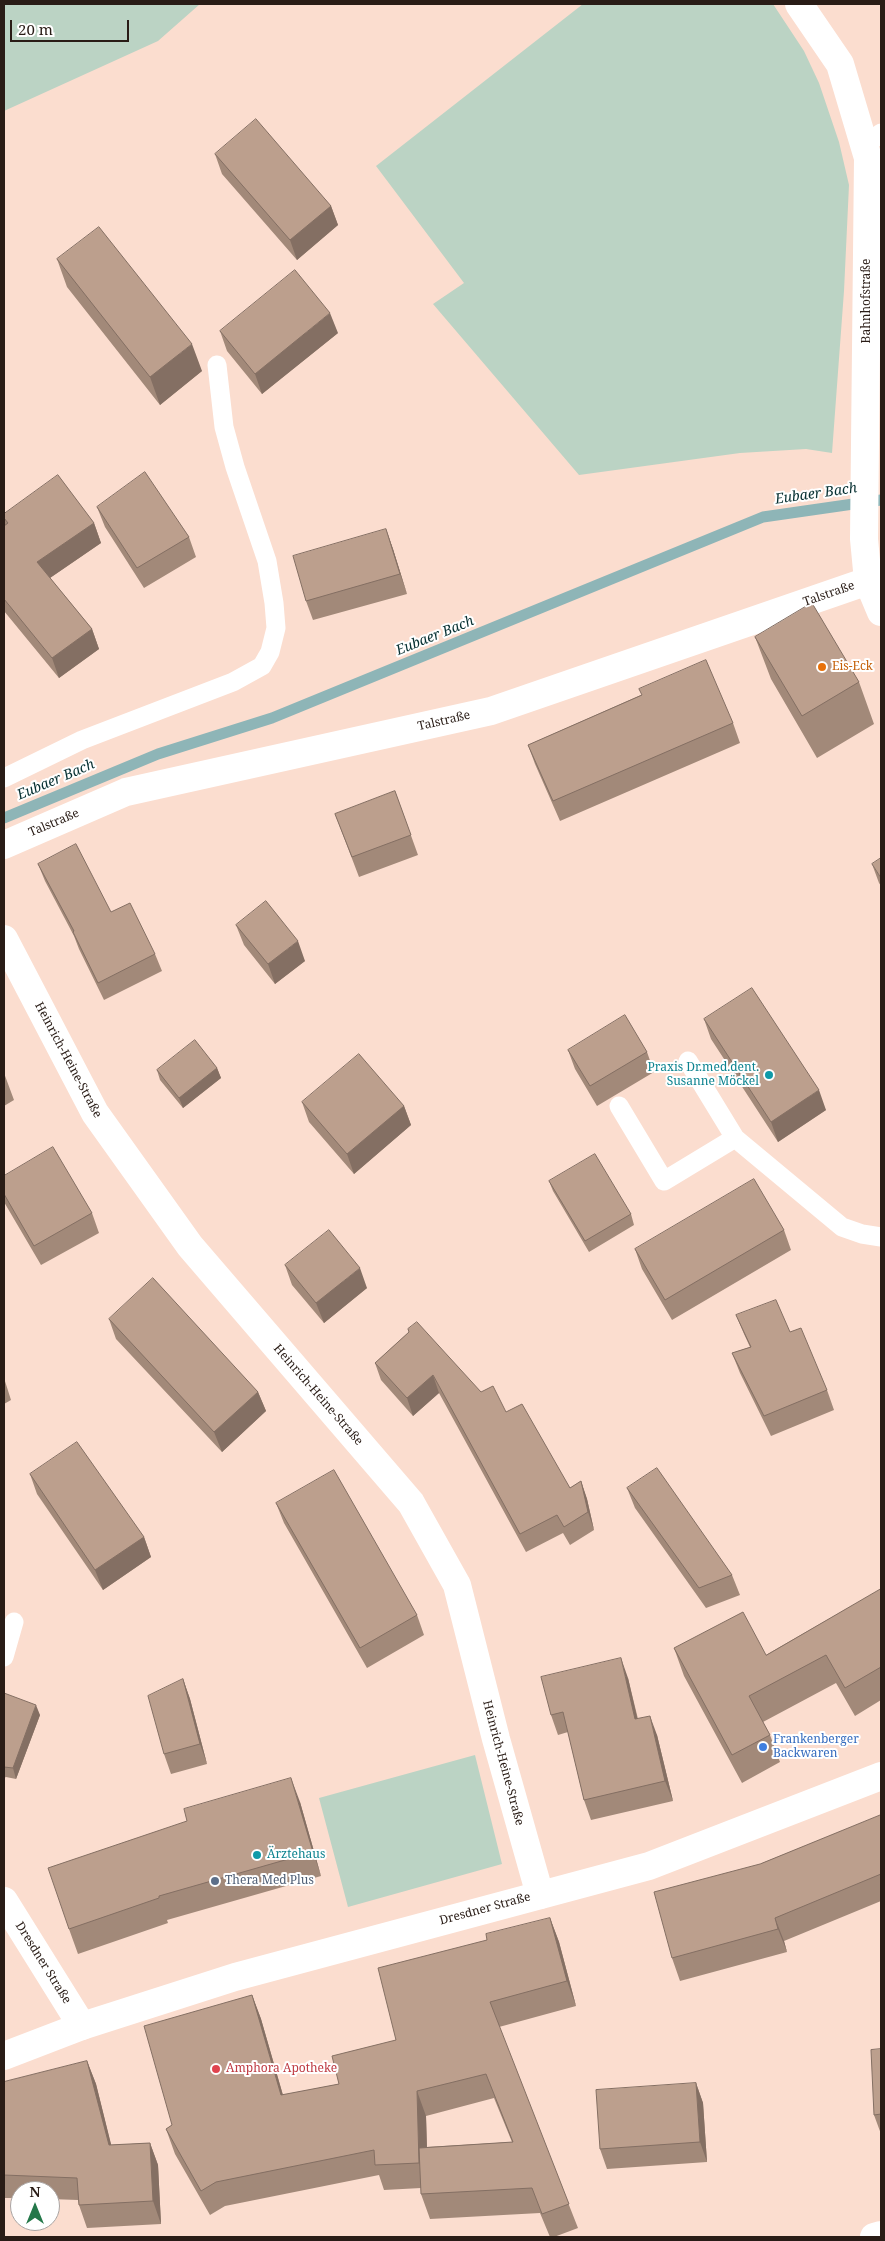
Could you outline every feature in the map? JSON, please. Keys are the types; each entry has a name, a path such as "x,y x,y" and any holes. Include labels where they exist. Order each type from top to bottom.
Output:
{"street":[{"name":"Bahnhofstraße","path":"799,4 840,64 873,140 868,158 864,539 881,612"},
{"name":"Talstraße","path":"4,845 126,792 491,710 874,580"},
{"name":"Heinrich-Heine-Straße","path":"4,939 95,1113 184,1238 411,1503 457,1585 496,1739 540,1894"},
{"name":"Dresdner Straße","path":"4,2056 82,2026 235,1977 649,1866 881,1776"},
{"name":"Dresdner Straße","path":"4,1901 82,2026"},
{"path":"874,2237 881,2234"}],"lane":[{"path":"4,778 82,740 233,682 265,673 276,628 274,603 266,561 235,467 224,426 217,365"},
{"path":"688,1061 735,1138 842,1227 862,1234 881,1237"},
{"path":"619,1106 664,1181 735,1138"},
{"path":"4,1658 14,1622"}],"green space":[{"path":"4,4 200,4 158,41 4,111"},
{"path":"583,4 773,4 804,51 819,83 839,142 849,185 844,291 832,453 806,449 740,453 579,475 433,304 464,283 376,166"},
{"path":"475,1755 502,1864 348,1907 319,1798"}],"building":[{"path":"256,119 331,206 290,240 215,154"},
{"path":"99,227 192,344 150,377 57,259"},
{"path":"295,270 330,313 255,374 220,331"},
{"path":"145,472 189,537 137,568 97,507"},
{"path":"58,475 94,523 37,562 92,629 52,658 4,599 4,526 8,523 4,518 4,514"},
{"path":"386,529 400,574 306,601 293,556"},
{"path":"812,603 859,682 802,716 755,637"},
{"path":"706,660 733,723 553,801 528,745 642,695 639,689"},
{"path":"395,791 411,835 352,857 335,814"},
{"path":"76,844 111,912 130,903 155,954 98,983 74,931 38,864"},
{"path":"881,858 881,878 872,864"},
{"path":"266,901 298,941 268,964 236,925"},
{"name":"Praxis Dr.med.dent. Susanne Möckel","path":"752,988 819,1090 771,1122 704,1019"},
{"path":"625,1015 647,1052 590,1086 568,1050"},
{"path":"195,1040 217,1068 179,1098 157,1070"},
{"path":"359,1054 404,1106 347,1154 302,1102"},
{"path":"53,1147 92,1213 34,1246 4,1194 4,1176"},
{"path":"595,1154 631,1214 585,1241 549,1181"},
{"path":"754,1179 784,1230 665,1300 635,1249"},
{"path":"329,1230 360,1268 316,1303 285,1265"},
{"path":"153,1278 258,1392 214,1432 109,1319"},
{"path":"776,1300 790,1332 801,1328 827,1390 764,1416 732,1353 751,1347 736,1315"},
{"path":"417,1322 481,1392 493,1386 506,1412 522,1404 570,1488 581,1481 588,1512 564,1527 557,1515 520,1534 433,1375 407,1398 375,1363 409,1332 408,1329"},
{"path":"77,1442 144,1537 95,1570 30,1474"},
{"path":"657,1468 732,1575 699,1588 627,1488"},
{"path":"334,1470 417,1615 360,1648 276,1503"},
{"path":"881,1589 881,1667 845,1688 826,1655 749,1696 770,1735 732,1755 674,1648 743,1612 766,1655"},
{"path":"621,1658 635,1719 650,1716 665,1781 584,1800 563,1712 551,1715 541,1677"},
{"path":"183,1679 200,1744 164,1754 148,1696"},
{"path":"4,1693 36,1705 13,1768 4,1767"},
{"path":"291,1778 313,1852 159,1896 159,1898 69,1929 48,1868 187,1821 184,1809"},
{"path":"881,1815 881,1874 775,1918 778,1929 672,1958 654,1892 760,1864"},
{"path":"550,1918 567,1981 490,2002 569,2204 542,2214 532,2188 421,2194 419,2148 513,2142 486,2074 417,2091 419,2163 375,2165 374,2150 216,2182 201,2191 166,2129 172,2125 144,2026 252,1995 281,2095 339,2084 332,2056 396,2040 378,1968 487,1940 486,1934"},
{"path":"881,2049 881,2114 874,2115 871,2050"},
{"path":"87,2061 109,2145 150,2143 153,2201 79,2205 77,2178 4,2175 4,2082"},
{"path":"696,2083 700,2142 600,2149 596,2090"}],"waterway":[{"name":"Eubaer Bach","path":"4,818 158,754 272,718 763,517 881,500"}],"place":[{"name":"Eis-Eck","path":"822,667"},
{"name":"Praxis Dr.med.dent. Susanne Möckel","path":"769,1075"},
{"name":"Frankenberger Backwaren","path":"763,1747"},
{"name":"Ärztehaus","path":"257,1855"},
{"name":"Thera Med Plus","path":"215,1881"},
{"name":"Amphora Apotheke","path":"216,2069"}]}
